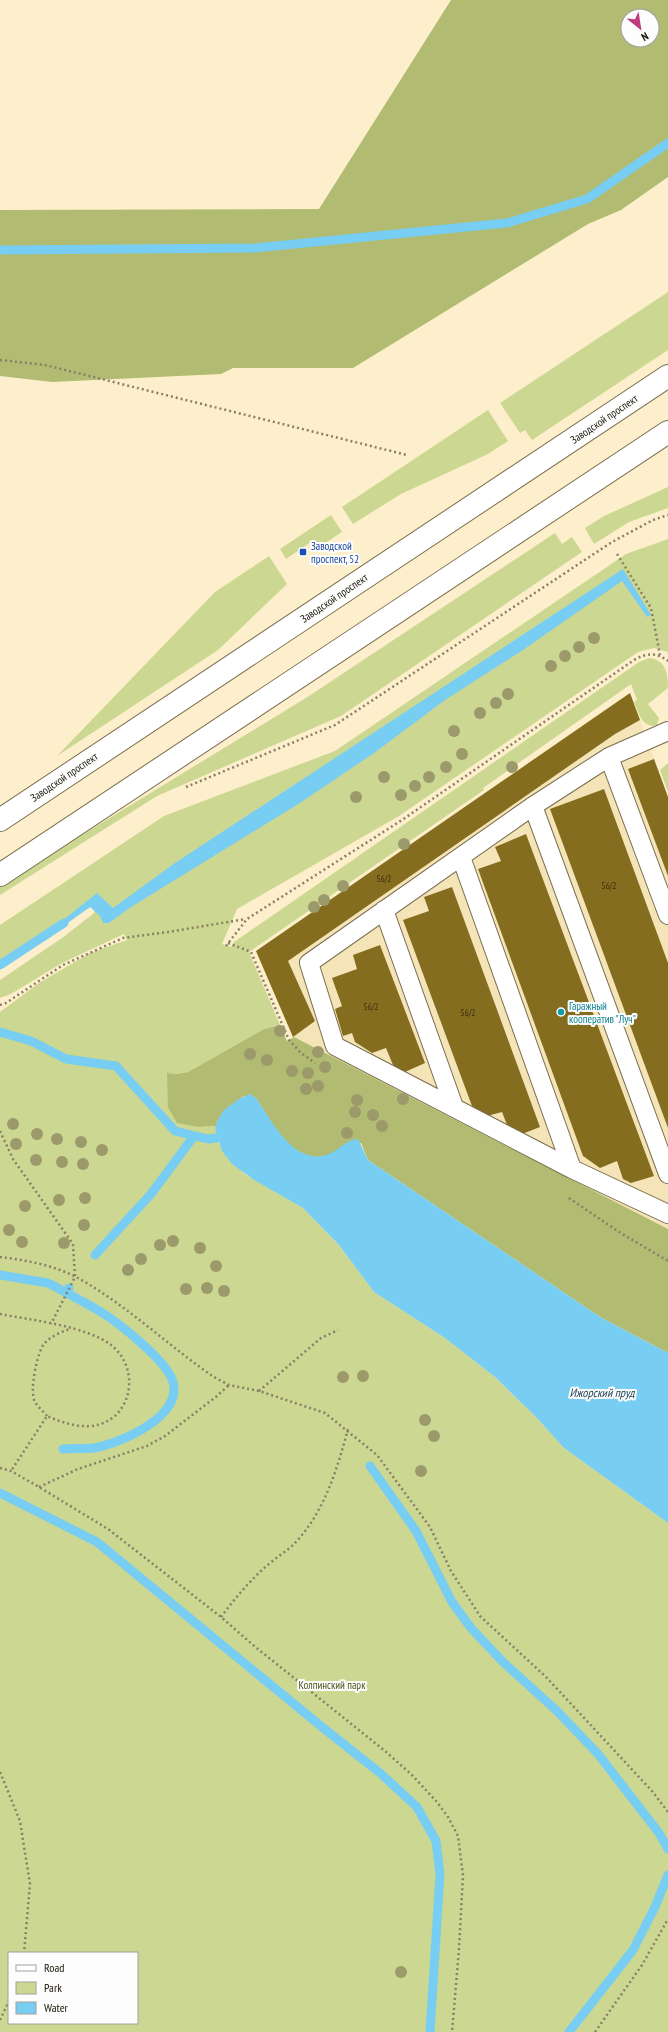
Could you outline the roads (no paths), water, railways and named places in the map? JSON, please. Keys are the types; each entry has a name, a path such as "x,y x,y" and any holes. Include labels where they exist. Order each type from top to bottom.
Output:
{"main road":[{"name":"Заводской проспект","path":"0,820 668,376"},
{"path":"0,875 668,432"}],"lane":[{"path":"668,731 609,757 533,806 309,963 335,1046 572,1169 668,1214"},
{"path":"609,757 668,915"},
{"path":"533,806 668,1174"},
{"path":"461,857 572,1169"},
{"path":"384,910 454,1107"}],"water":[{"path":"623,569 651,615 647,617 622,581 523,650 445,700 374,753 300,803 131,907 109,923 103,923 100,916 90,907 55,932 52,929 97,893 113,908 175,863"},
{"name":"Ижорский пруд","path":"250,1094 256,1098 278,1130 296,1149 307,1155 318,1156 331,1153 347,1142 358,1139 368,1160 600,1317 668,1353 668,1523 564,1448 536,1417 495,1377 445,1338 374,1292 339,1245 303,1208 254,1180 232,1164 222,1151 215,1128 224,1110 239,1099"}],"waterway":[{"path":"0,250 254,248 507,223 587,199 668,143"},
{"path":"0,965 64,923"},
{"path":"0,1032 31,1041 66,1059 116,1066 175,1131 208,1139 217,1138"},
{"path":"95,1255 151,1194 194,1136"},
{"path":"0,1275 48,1283 67,1293 69,1288"},
{"path":"63,1449 94,1448 106,1445 133,1434 159,1417 168,1406 173,1395 173,1382 162,1364 153,1354 109,1317 67,1293"},
{"path":"370,1466 416,1531 452,1602 471,1628 503,1662 557,1711 598,1754 659,1833 668,1849"},
{"path":"0,1493 97,1542 380,1773 417,1807 436,1841 440,1874 430,2032"},
{"path":"569,2032 633,1950 655,1907 668,1875"}],"place":[{"name":"Заводской проспект, 52","path":"303,552"},
{"name":"Гаражный кооператив \"Луч\"","path":"561,1012"}],"park label":[{"name":"Колпинский парк","path":"332,1685"}]}
